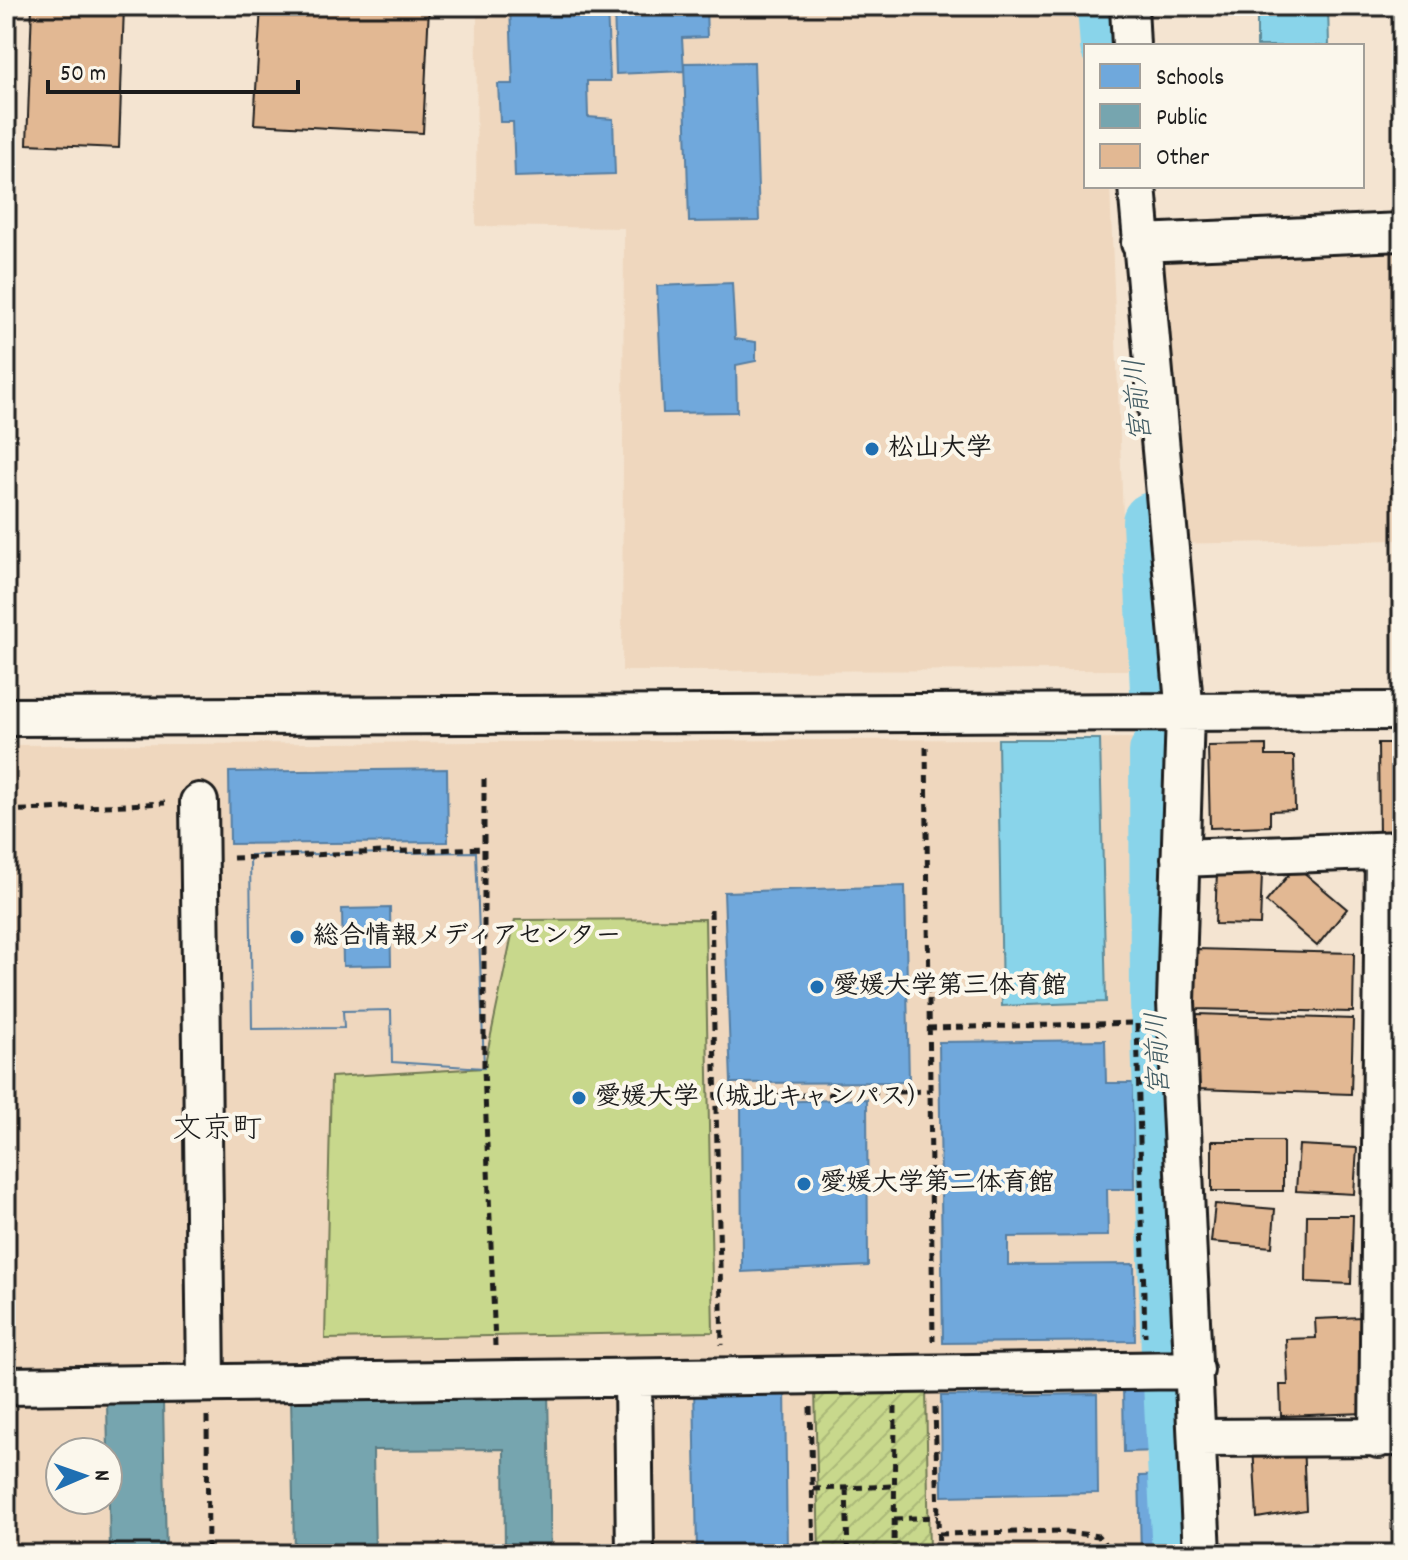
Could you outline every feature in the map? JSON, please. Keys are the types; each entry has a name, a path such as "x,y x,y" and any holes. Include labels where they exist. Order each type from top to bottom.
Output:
{"street":[{"path":"1129,6 1131,44"},
{"path":"1137,188 1180,858 1176,1002 1202,1554"},
{"path":"1140,243 1402,232"},
{"path":"6,717 1402,711"},
{"path":"199,802 206,1383"},
{"path":"1180,858 1393,850 1390,1438 1198,1438"},
{"path":"6,1386 633,1380 722,1376 1195,1370"},
{"path":"633,1380 635,1554"}],"path":[{"path":"926,715 928,1028 939,1554"},
{"path":"484,779 484,1068 496,1379"},
{"path":"6,811 199,802"},
{"path":"200,860 484,848"},
{"path":"711,910 722,1376"},
{"path":"928,1028 1137,1023 1146,1371"},
{"path":"716,1098 929,1091"},
{"path":"894,1554 895,1374"},
{"path":"810,1375 814,1554"},
{"path":"206,1383 208,1554"},
{"path":"813,1489 894,1486"},
{"path":"846,1488 848,1554"},
{"path":"894,1519 938,1517"},
{"path":"939,1534 1060,1531 1098,1536 1115,1554"}],"shaded area":[{"name":"松山大学","path":"477,6 1104,6 1105,44 1084,44 1084,188 1110,188 1129,670 622,671 624,228 476,226"},
{"path":"1402,241 1402,540 1164,544 1159,245"},
{"name":"愛媛大学（城北キャンパス）","path":"1142,738 1167,1554 6,1554 6,745"}],"green space":[{"path":"705,919 713,1332 325,1339 331,1077 484,1068 515,920"},
{"path":"926,1387 929,1554 819,1554 815,1389"}],"water":[{"path":"1257,6 1328,6 1329,44 1257,44"},
{"path":"998,739 1100,739 1106,1002 1002,1006"}],"building: Schools":[{"path":"510,6 607,6 610,81 587,81 588,117 613,119 615,174 515,177 513,122 500,122 498,84 513,84"},
{"path":"614,6 706,6 707,37 682,38 684,71 616,74"},
{"path":"754,62 759,221 689,222 684,63"},
{"path":"732,283 735,339 756,342 756,361 736,365 737,412 663,413 657,286"},
{"path":"447,769 448,842 230,844 229,772"},
{"name":"総合情報メディアセンター","path":"476,852 484,1068 392,1062 391,1010 343,1011 344,1028 252,1029 250,855","holes":["390,908 391,965 343,966 342,909"]},
{"name":"総合情報メディアセンター","path":"476,852 484,1068 392,1062 391,1010 343,1011 344,1028 252,1029 250,855"},
{"name":"愛媛大学第三体育館","path":"905,886 909,1082 731,1083 724,892"},
{"path":"1105,1040 1106,1083 1133,1083 1134,1189 1107,1189 1108,1236 1008,1237 1008,1265 1134,1264 1135,1341 943,1343 939,1042"},
{"name":"愛媛大学第二体育館","path":"867,1099 868,1266 742,1272 741,1103"},
{"path":"785,1384 787,1554 697,1554 694,1385"},
{"path":"1123,1388 1162,1388 1163,1451 1124,1452"},
{"path":"1097,1394 1098,1493 942,1496 941,1396"},
{"path":"1168,1475 1169,1554 1141,1554 1139,1476"}],"building: Public":[{"path":"548,1390 551,1554 505,1554 504,1449 373,1450 375,1554 294,1554 291,1395"},
{"path":"163,1401 166,1554 110,1554 109,1516 124,1516 124,1436 108,1436 107,1402"}],"building: Other":[{"path":"32,6 124,6 119,148 27,144"},
{"path":"261,6 429,6 423,133 254,124"},
{"path":"1378,743 1402,743 1402,837 1379,837"},
{"path":"1266,745 1266,756 1294,756 1295,810 1270,811 1270,826 1210,828 1208,746"},
{"path":"1296,866 1347,909 1317,946 1266,902"},
{"path":"1217,871 1262,873 1260,925 1215,924"},
{"path":"1196,949 1354,953 1353,1012 1194,1009"},
{"path":"1197,1014 1353,1019 1351,1094 1195,1089"},
{"path":"1212,1141 1283,1141 1283,1191 1212,1191"},
{"path":"1299,1145 1357,1148 1354,1194 1296,1191"},
{"path":"1215,1204 1275,1209 1272,1247 1211,1242"},
{"path":"1307,1215 1353,1215 1351,1284 1306,1282"},
{"path":"1362,1317 1366,1413 1281,1416 1280,1385 1288,1385 1286,1339 1316,1338 1315,1319"},
{"path":"1303,1443 1306,1510 1257,1518 1253,1445"}],"waterway":[{"name":"宮前川","path":"1107,6 1110,44"},
{"name":"宮前川","path":"1152,522 1160,690"},
{"name":"宮前川","path":"1159,752 1160,1002 1171,1355"},
{"name":"宮前川","path":"1173,1384 1182,1554"}],"place":[{"name":"松山大学","path":"872,449"},
{"name":"総合情報メディアセンター","path":"297,937"},
{"name":"愛媛大学第三体育館","path":"817,987"},
{"name":"愛媛大学（城北キャンパス）","path":"579,1098"},
{"name":"愛媛大学第二体育館","path":"804,1184"}],"district":[{"name":"文京町","path":"217,1131"}]}
